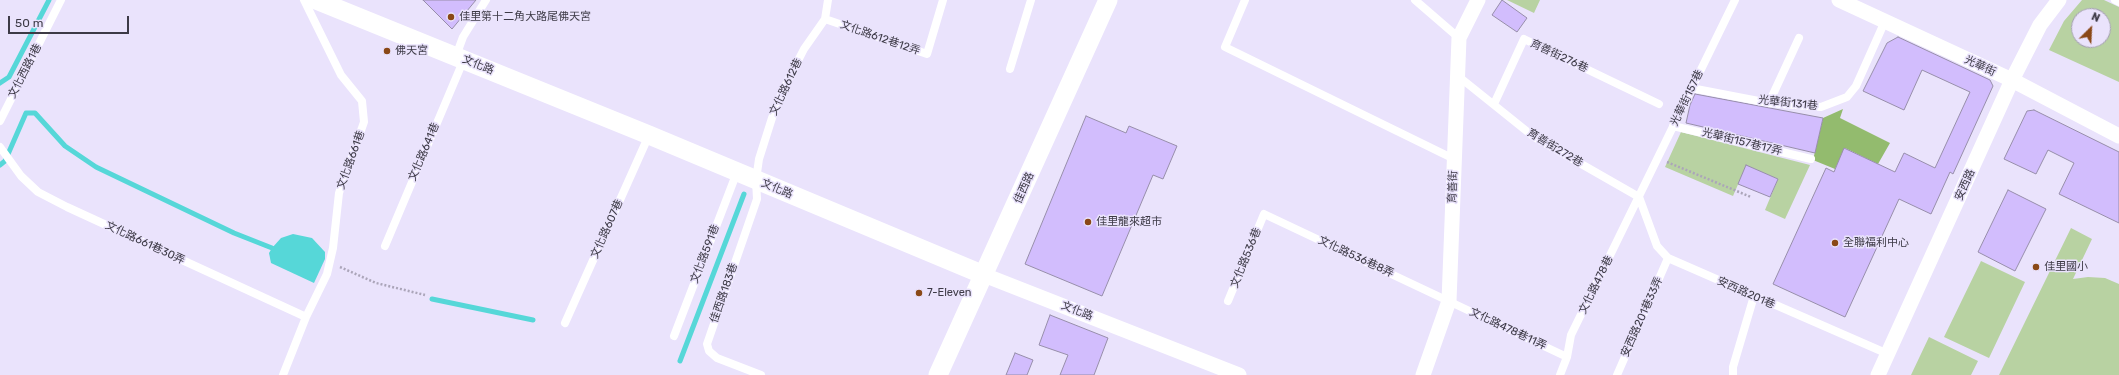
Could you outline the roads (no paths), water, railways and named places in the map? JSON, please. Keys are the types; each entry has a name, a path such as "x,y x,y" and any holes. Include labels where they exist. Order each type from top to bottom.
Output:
{"street":[{"name":"文化路","path":"316,0 649,135 984,275 1239,375"},
{"name":"佳西路","path":"938,375 1108,0"},
{"name":"育善街","path":"1423,375 1449,301 1459,38 1478,0"},
{"name":"安西路","path":"1878,375 2012,80 2040,25 2060,0"},
{"name":"光華街","path":"1843,1 2012,80 2119,136"}],"lane":[{"name":"文化西路1巷","path":"0,120 61,0"},
{"name":"文化路661巷","path":"283,375 306,318 328,274 333,248 339,193 364,122 362,101 342,75 304,0"},
{"name":"文化路641巷","path":"385,246 460,58 463,37 486,0"},
{"name":"文化路612巷","path":"756,180 759,159 784,88 804,50 825,20 828,0"},
{"name":"文化路612巷12弄","path":"825,20 927,54 943,0"},
{"path":"1010,69 1031,0"},
{"path":"1245,0 1224,47 1454,159"},
{"path":"1415,0 1459,38"},
{"name":"光華街157巷","path":"1638,197 1735,0"},
{"path":"2115,0 2119,2"},
{"name":"光華街131巷","path":"1691,88 1770,102 1821,107 1847,97 1856,86 1885,21"},
{"path":"1770,102 1799,38"},
{"name":"育善街276巷","path":"1494,104 1524,39 1660,104"},
{"name":"育善街272巷","path":"1458,76 1534,137 1638,197"},
{"name":"光華街157巷17弄","path":"1673,126 1811,159"},
{"name":"文化路607巷","path":"565,323 649,135"},
{"name":"文化路661巷30弄","path":"1,148 21,176 38,192 67,207 306,318"},
{"name":"文化路591巷","path":"674,336 737,172"},
{"name":"佳西路183巷","path":"756,180 757,199 707,344 709,351 717,358 761,375"},
{"name":"安西路201巷","path":"1638,197 1657,246 1668,258 1888,354"},
{"name":"文化路478巷","path":"1560,375 1567,358 1571,335 1638,197"},
{"name":"文化路536巷8弄","path":"1264,214 1449,301"},
{"name":"文化路536巷","path":"1228,301 1264,214"},
{"name":"安西路201巷33弄","path":"1616,375 1668,258"},
{"path":"1733,375 1733,367 1754,296"},
{"name":"文化路478巷11弄","path":"1449,301 1567,358"}],"waterway":[{"path":"0,83 9,77 49,0"},
{"path":"0,165 5,161 26,113 35,113 65,146 96,167 234,233 272,248"},
{"path":"680,361 744,194"},
{"path":"432,299 533,320"}],"place":[{"name":"佳里第十二角大路尾佛天宮","path":"451,17"},
{"name":"佛天宮","path":"387,51"},
{"name":"佳里龍來超市","path":"1088,222"},
{"name":"全聯福利中心","path":"1835,243"},
{"name":"佳里國小","path":"2036,267"},
{"name":"7-Eleven","path":"919,293"}]}
